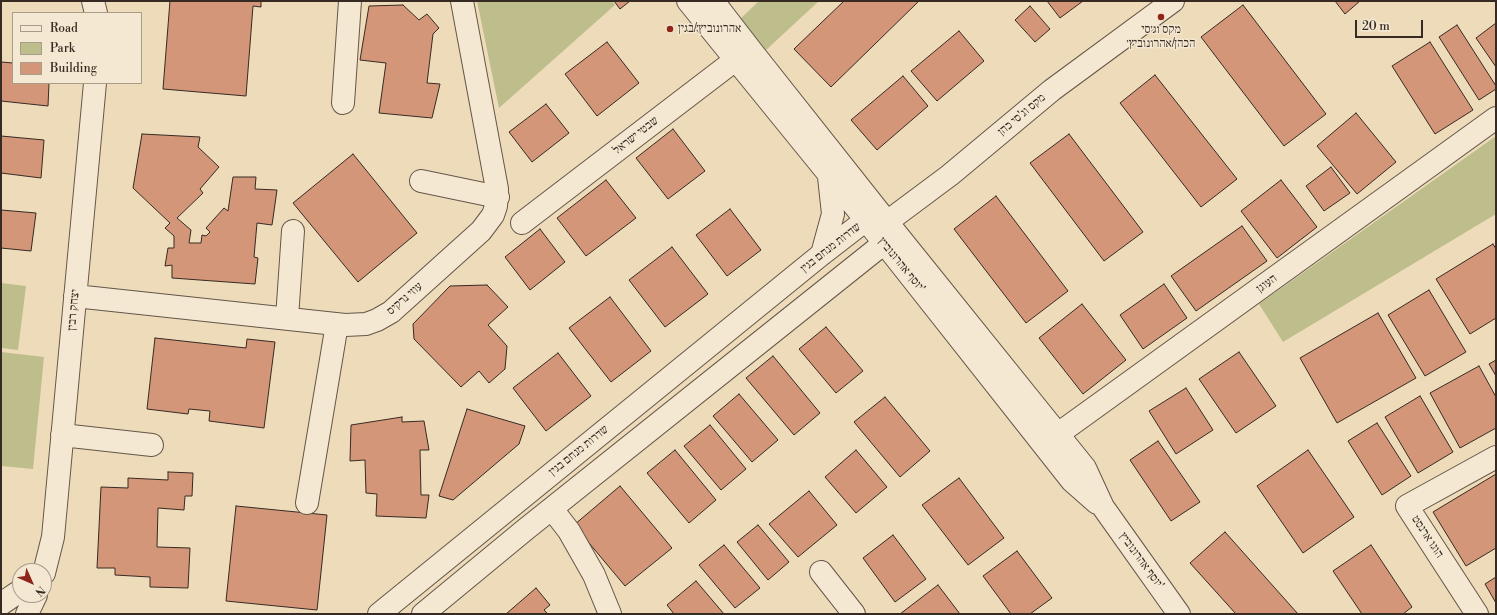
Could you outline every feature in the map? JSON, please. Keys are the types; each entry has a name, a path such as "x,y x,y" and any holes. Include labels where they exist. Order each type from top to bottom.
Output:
{"street":[{"path":"93,1 96,12"},
{"path":"343,103 350,1"},
{"name":"עוזי נרקיס","path":"75,296 352,325 366,324 391,312 481,231 493,215 498,197 462,1"},
{"name":"יוסף אהרונוביץ'","path":"688,1 742,54 876,221 1058,434 1085,468 1103,507 1179,614"},
{"name":"יוסף אהרונוביץ'","path":"713,1 742,54 829,177 876,221"},
{"name":"מקס וג'סי כהן","path":"876,221 950,175 1052,90 1167,4"},
{"name":"שבטי ישראל","path":"522,223 742,54"},
{"name":"יצחק רבין","path":"46,563 53,537 96,84"},
{"name":"העוגן","path":"1058,434 1496,118"},
{"path":"822,254 833,214 829,177"},
{"path":"421,181 498,197"},
{"path":"423,614 883,244 876,221"},
{"name":"שדרות מנחם בגין","path":"378,614 822,254 876,221"},
{"path":"287,318 293,231"},
{"name":"יוסף אהרונוביץ'","path":"883,244 1072,481 1103,507"},
{"path":"307,504 337,324"},
{"path":"1033,431 1058,434"},
{"path":"62,435 152,445"},
{"name":"הוגו ארנסט","path":"1477,614 1407,506 1496,457"},
{"path":"552,509 569,531 594,575 610,614"},
{"name":"יצחק רבין","path":"42,563 49,550 53,537"},
{"path":"821,572 854,614"},
{"path":"1,604 12,596"},
{"path":"27,614 32,603"}],"green space":[{"path":"477,1 612,1 615,5 499,108"},
{"path":"759,1 819,1 766,50 740,19"},
{"path":"1496,136 1496,214 1283,342 1259,304"},
{"path":"1,283 26,286 18,350 1,348"},
{"path":"1,352 44,357 33,469 1,466"}],"building":[{"path":"170,1 261,1 261,7 253,6 246,96 163,89"},
{"path":"614,1 630,1 620,9"},
{"path":"844,1 919,1 831,87 794,49"},
{"path":"1047,1 1083,1 1060,18"},
{"path":"1335,1 1360,1 1345,14"},
{"path":"403,5 419,20 427,14 439,28 433,34 427,83 440,84 432,118 379,113 386,63 360,60 369,6"},
{"path":"1243,5 1326,114 1284,146 1201,37"},
{"path":"1030,6 1050,29 1035,42 1015,20"},
{"path":"1496,23 1496,67 1476,38"},
{"path":"1457,25 1496,86 1496,89 1479,100 1439,37"},
{"path":"959,31 984,61 937,101 911,71"},
{"path":"607,42 639,83 597,116 565,74"},
{"path":"1430,42 1473,110 1435,134 1392,66"},
{"path":"1,62 12,63 12,84 49,84 48,106 1,101"},
{"path":"1155,75 1237,179 1201,207 1120,103"},
{"path":"903,76 928,106 877,150 851,120"},
{"path":"546,104 569,133 532,162 509,132"},
{"path":"1356,113 1396,162 1357,194 1317,146"},
{"path":"673,129 705,171 668,199 636,158"},
{"path":"142,134 200,137 198,147 219,167 200,189 203,193 177,218 191,230 189,243 201,243 202,235 206,236 210,232 206,228 224,208 228,211 233,177 256,177 255,189 277,190 272,225 257,223 254,257 258,258 255,284 172,278 172,265 165,266 168,248 174,248 174,236 165,228 170,223 133,188"},
{"path":"1069,134 1143,232 1104,261 1030,163"},
{"path":"1,136 44,140 41,178 1,173"},
{"path":"353,154 417,233 358,282 293,203"},
{"path":"1331,167 1350,193 1324,211 1306,186"},
{"path":"606,180 636,218 586,256 557,218"},
{"path":"1281,180 1317,227 1277,258 1241,211"},
{"path":"996,196 1068,291 1026,323 954,229"},
{"path":"730,209 761,250 727,276 696,235"},
{"path":"1,210 36,213 31,251 1,248"},
{"path":"1242,226 1267,261 1196,311 1171,276"},
{"path":"540,229 565,262 530,290 505,257"},
{"path":"1493,244 1496,249 1496,318 1470,334 1436,279"},
{"path":"672,247 708,294 665,327 629,280"},
{"path":"1164,284 1187,318 1143,349 1120,315"},
{"path":"487,285 508,307 488,325 507,346 505,369 489,383 479,371 461,387 414,339 413,324 450,286"},
{"path":"1429,290 1466,352 1425,376 1388,315"},
{"path":"610,297 651,351 611,382 569,328"},
{"path":"1082,304 1126,360 1083,394 1039,338"},
{"path":"1378,313 1416,378 1337,423 1300,358"},
{"path":"826,327 863,371 836,393 799,349"},
{"path":"155,338 246,348 247,339 275,342 264,428 209,421 210,411 189,409 188,414 147,409"},
{"path":"1239,352 1276,406 1236,433 1199,379"},
{"path":"558,353 591,396 546,431 513,388"},
{"path":"773,356 820,413 794,435 746,378"},
{"path":"1496,360 1496,376 1489,364"},
{"path":"1479,366 1496,397 1496,428 1460,448 1430,393"},
{"path":"1186,388 1213,430 1176,454 1149,411"},
{"path":"739,394 778,440 752,462 713,416"},
{"path":"1420,396 1453,452 1418,473 1385,417"},
{"path":"885,397 930,451 900,477 854,422"},
{"path":"467,409 525,426 519,444 453,500 439,496"},
{"path":"402,417 402,422 424,421 429,450 420,450 421,495 429,495 426,518 376,516 377,494 366,493 365,460 350,461 351,425"},
{"path":"1377,423 1411,476 1382,495 1348,441"},
{"path":"710,425 746,469 721,490 684,446"},
{"path":"1158,441 1200,502 1171,521 1130,460"},
{"path":"675,450 716,500 689,523 647,473"},
{"path":"856,450 887,487 856,513 825,477"},
{"path":"1308,450 1354,517 1303,553 1257,486"},
{"path":"168,472 193,473 192,496 185,496 184,510 158,508 157,547 190,548 188,588 150,587 150,577 115,575 115,568 97,568 101,487 128,488 128,478 168,480"},
{"path":"1496,474 1496,548 1466,566 1433,512"},
{"path":"959,478 1004,538 968,565 922,505"},
{"path":"620,486 672,548 625,586 574,525"},
{"path":"809,491 837,525 798,557 769,524"},
{"path":"236,506 327,515 317,610 226,601"},
{"path":"758,525 789,562 768,580 737,542"},
{"path":"1225,532 1298,614 1236,614 1190,563"},
{"path":"893,535 926,579 895,602 863,558"},
{"path":"724,545 760,588 735,608 699,565"},
{"path":"1371,545 1412,607 1403,614 1362,614 1333,571"},
{"path":"1017,551 1052,598 1030,614 1011,614 983,576"},
{"path":"1496,577 1496,603 1485,584"},
{"path":"696,581 724,614 674,614 667,605"},
{"path":"938,585 960,614 900,614"},
{"path":"536,588 550,605 544,610 548,614 506,614"}],"place":[{"name":"מקס וג׳סי הכהן/אהרונוביץ׳","path":"1161,17"},
{"name":"אהרונוביץ׳/בגין","path":"670,29"}]}
